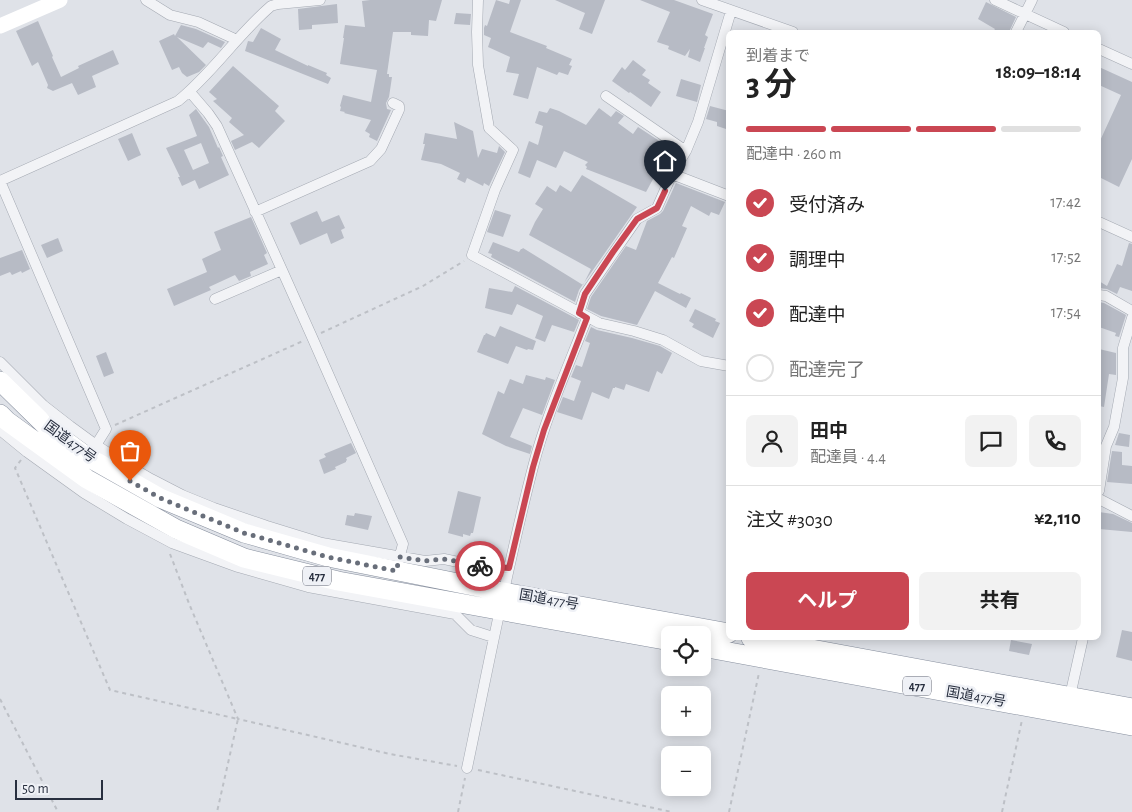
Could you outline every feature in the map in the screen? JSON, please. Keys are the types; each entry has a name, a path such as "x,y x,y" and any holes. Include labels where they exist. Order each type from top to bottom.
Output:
{"highway":[{"name":"国道477号","path":"0,381 48,428 86,456 160,498 244,533 328,557 398,564 501,601 661,639"},
{"name":"国道477号","path":"0,414 87,479 176,528 244,558 338,581 501,601 726,633"},
{"name":"国道477号","path":"761,643 1025,706 1132,726"},
{"name":"国道477号","path":"711,646 761,643 1132,708"}],"street":[{"path":"0,26 60,0"},
{"path":"146,0 170,15 198,22 236,40"},
{"path":"96,446 106,429 0,181 178,101 190,92 236,40 271,6 320,0"},
{"path":"478,0 478,65 489,128 513,150 495,190 472,255 598,323 663,340 701,361 726,365"},
{"path":"702,0 787,30"},
{"path":"995,0 1060,30"},
{"path":"1017,30 1032,0"},
{"path":"467,768 493,637 533,467 583,315 585,294 637,219 657,208 672,174 686,151 698,122 731,10"},
{"path":"1101,50 1132,64"},
{"path":"190,92 208,112 217,126 312,337 403,544 398,564"},
{"path":"606,96 686,151"},
{"path":"256,212 370,161 381,149 399,110 399,106 393,103"},
{"path":"672,174 726,195"},
{"path":"1101,223 1132,237"},
{"path":"215,300 282,270"},
{"path":"1101,295 1106,296 1132,311"},
{"path":"1101,461 1102,446 1114,427 1124,378 1123,348 1132,318"},
{"path":"0,362 43,404 96,446 182,495 214,508 267,526 398,564 444,559 477,566 509,568"},
{"path":"0,430 84,493 172,543 238,567 308,587 455,614 471,630 493,637"},
{"path":"1101,500 1132,516"},
{"path":"1070,696 1083,640"}],"path":[{"path":"106,429 423,286 472,255"},
{"path":"27,452 15,468 110,690 390,754 467,768 672,812"},
{"path":"172,543 169,550 190,606 238,719 217,812"},
{"path":"729,812 761,643"},
{"path":"0,699 58,812"},
{"path":"1002,812 1025,706"},
{"path":"458,812 467,768"}],"building":[{"path":"442,0 436,21 429,20 428,36 411,35 411,32 393,32 387,74 389,74 389,77 392,77 389,97 386,103 387,109 391,110 377,141 369,137 370,134 365,131 371,120 340,111 343,95 371,102 377,70 340,64 345,25 365,27 362,1"},
{"path":"496,0 509,4 510,0 521,0 510,32 547,46 546,48 572,59 569,65 572,66 568,75 559,72 557,75 537,67 528,99 513,95 519,74 506,72 510,57 488,47 491,38 484,35 485,25 487,26"},
{"path":"555,0 605,0 592,34 579,29 585,13"},
{"path":"640,0 674,0 713,14 705,35 708,37 700,62 688,57 690,49 685,56 668,49 669,46 657,42 670,12"},
{"path":"986,2 1016,17 1010,30 994,30 978,19"},
{"path":"337,4 338,23 312,25 312,29 299,30 298,9"},
{"path":"456,13 471,14 470,25 454,24"},
{"path":"38,21 61,77 79,68 78,66 113,50 119,64 92,76 96,87 78,95 72,83 53,91 47,88 48,85 38,62 32,66 16,31"},
{"path":"181,25 196,29 225,42 221,48 208,42 203,48 177,37 206,65 199,72 187,77 179,67 172,70 159,41 174,34 175,36"},
{"path":"261,28 281,39 275,50 327,73 326,75 331,78 328,84 245,51 248,41 253,42"},
{"path":"633,60 646,70 642,75 650,80 648,83 661,92 651,107 612,81 622,67 625,70"},
{"path":"233,66 279,106 275,111 285,121 259,148 252,142 235,150 231,141 244,135 229,122 232,118 213,101 217,99 209,92"},
{"path":"1101,68 1132,82 1132,159 1119,187 1101,178 1101,139 1121,95 1101,86"},
{"path":"681,79 701,85 697,102 676,96"},
{"path":"710,106 726,110 726,129 717,126 717,122 706,119"},
{"path":"550,108 586,125 599,108 611,117 616,111 624,116 618,123 633,134 638,127 664,145 658,154 670,161 664,173 658,170 646,192 586,169 585,165 588,162 564,151 556,168 537,160 530,178 518,173 529,141 538,145 543,126 535,123 539,111 547,113"},
{"path":"196,109 209,127 223,156 221,157 229,175 199,189 195,180 182,186 178,177 180,177 166,148 197,136 189,115","holes":["201,143 209,163 193,170 184,150"]},
{"path":"454,122 473,131 478,158 482,149 497,153 499,146 505,152 489,186 484,183 483,186 467,178 465,183 457,179 460,173 441,164 421,160 425,144 423,144 425,133 457,139"},
{"path":"132,133 141,155 128,161 118,139"},
{"path":"582,175 637,207 584,282 591,269 529,235 543,209 535,204 547,186 556,192 560,185 571,192"},
{"path":"676,183 725,202 719,215 711,212 709,216 691,206 682,226 687,228 674,258 672,257 658,283 691,298 686,308 655,291 637,325 601,316 587,309 591,297 626,246 636,250 647,221 663,211"},
{"path":"495,210 511,215 503,237 487,232"},
{"path":"317,211 322,222 339,215 345,228 341,230 344,238 331,244 327,233 300,245 290,223"},
{"path":"251,217 267,253 264,255 268,264 250,272 251,276 239,281 235,275 209,287 211,290 174,306 167,289 207,272 202,259 221,250 214,232"},
{"path":"58,238 63,251 47,258 41,245"},
{"path":"493,242 519,252 523,248 583,285 575,302 491,257 492,254 488,253"},
{"path":"1129,243 1132,244 1132,291 1120,287 1117,294 1101,288 1101,282 1107,286 1117,264 1122,266"},
{"path":"22,250 30,269 22,273 21,271 12,275 10,272 0,276 0,258"},
{"path":"515,286 579,320 574,332 552,325 545,342 535,338 543,316 517,304 512,315 485,308 489,288 512,292"},
{"path":"1101,302 1126,315 1119,337 1115,336 1116,333 1101,328"},
{"path":"695,309 716,319 715,321 720,323 713,338 692,327 694,324 689,321"},
{"path":"500,326 536,341 533,350 516,346 508,364 477,352 484,335 486,333 495,337"},
{"path":"591,327 660,346 672,353 662,374 657,371 649,392 626,384 624,390 613,388 609,399 592,392 582,420 557,412 563,397 574,401 581,381 571,377 576,365 582,367 590,343 585,341"},
{"path":"1101,349 1116,353 1116,375 1109,374 1104,407 1101,406"},
{"path":"106,352 114,373 104,377 96,356"},
{"path":"526,375 545,380 546,377 555,380 542,415 523,408 510,437 532,446 530,454 506,446 482,434 498,391 504,394 510,379 523,384"},
{"path":"1119,433 1130,435 1129,447 1115,445"},
{"path":"351,443 356,453 346,458 346,462 335,467 336,469 324,474 319,460 326,457 324,454"},
{"path":"1112,451 1122,452 1122,465 1132,466 1132,484 1107,482"},
{"path":"458,491 481,497 473,533 470,536 463,534 463,537 448,533"},
{"path":"1101,512 1113,514 1132,523 1132,532 1101,529"},
{"path":"355,513 372,516 368,530 345,525 347,515 354,516"},
{"path":"1122,630 1132,632 1132,661 1116,657"},
{"path":"1011,640 1032,644 1029,655 1009,651"}],"way so far":[{"path":"130,481 160,498 244,533 328,557 396,571 400,557 425,561 444,559 480,566"}],"route":[{"path":"480,566 509,568 533,467 544,430 587,318 579,313 585,294 637,219 657,208 665,191"}]}
